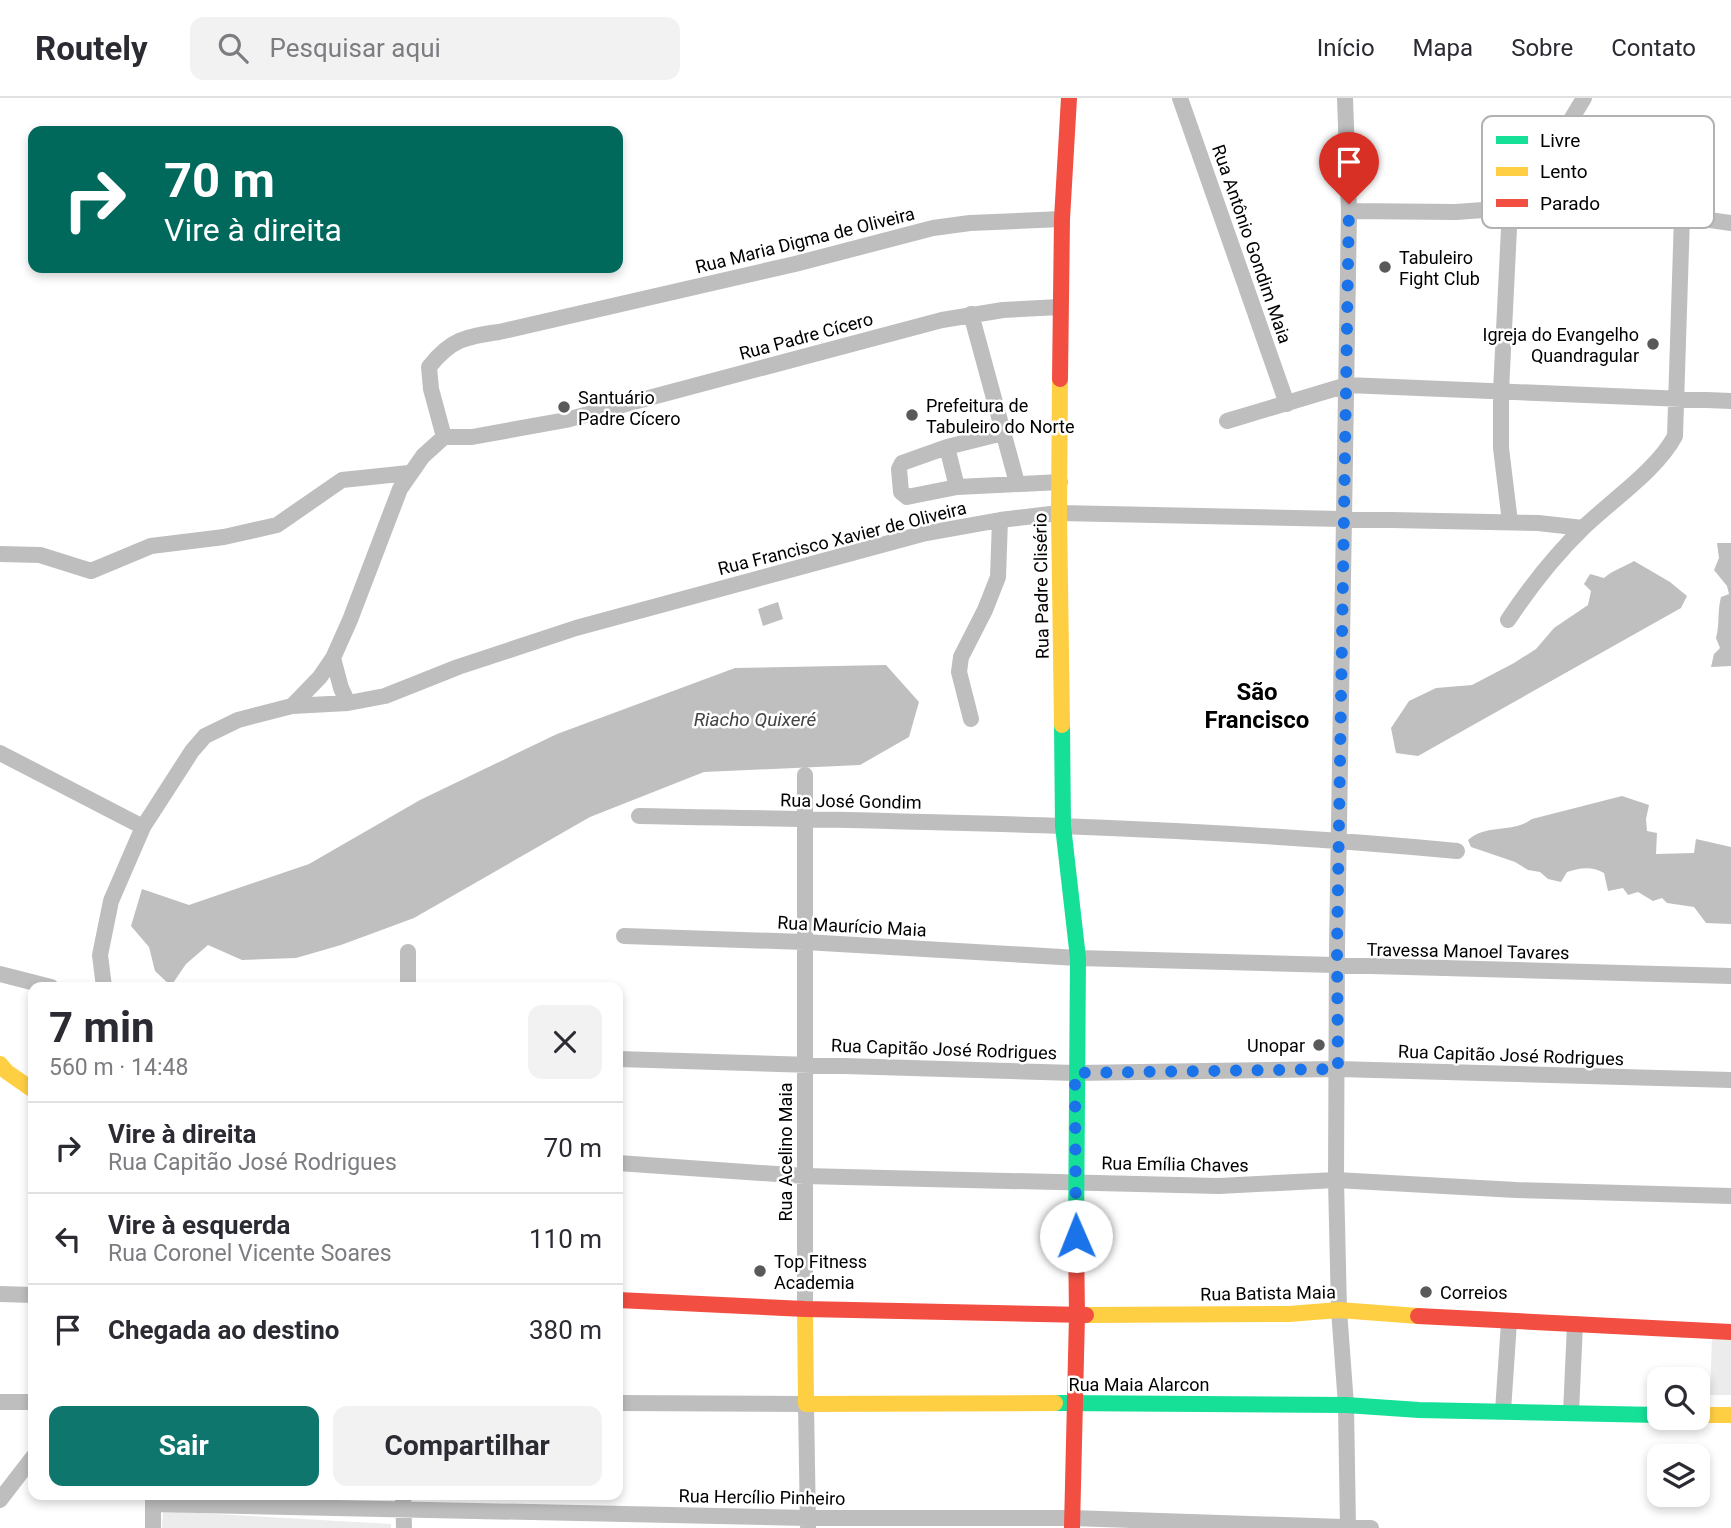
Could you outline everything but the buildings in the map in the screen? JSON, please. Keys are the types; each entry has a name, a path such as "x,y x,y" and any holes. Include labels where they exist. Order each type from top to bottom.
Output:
{"main road":[{"name":"Rua Padre Clisério","path":"1069,98 1062,219 1059,513 1063,826 1078,958 1075,1073 1077,1315 1072,1523"},
{"path":"0,1065 28,1087"},
{"name":"Rua Batista Maia","path":"623,1300 804,1309 1077,1315 1289,1314 1339,1310 1509,1322 1731,1332"},
{"name":"Rua Acelino Maia","path":"804,1309 806,1404"},
{"name":"Rua Maia Alarcon","path":"806,1404 1346,1405 1647,1415"},
{"path":"1710,1415 1731,1415"}],"street":[{"name":"Rua Antônio Gondim Maia","path":"1181,98 1287,404"},
{"path":"1348,1528 1346,1405 1339,1310 1336,1180 1349,211 1345,98 1352,98"},
{"path":"1573,116 1584,98"},
{"path":"1349,211 1482,210"},
{"name":"Rua Maria Digma de Oliveira","path":"444,437 431,389 429,367 439,354 460,339 795,264 933,228 970,223 1062,219"},
{"path":"1509,228 1501,448 1510,522"},
{"path":"1508,620 1530,587 1583,528 1666,454 1675,436 1682,228"},
{"name":"Rua Padre Cícero","path":"444,437 471,437 566,420 971,314 1060,306"},
{"path":"971,314 1017,483"},
{"path":"1227,422 1347,385 1731,401"},
{"path":"1003,433 947,447 902,463 899,469 901,492 907,497 957,487 1060,482"},
{"path":"292,706 312,687 333,658 400,489 409,473 444,437"},
{"path":"947,447 957,487"},
{"path":"0,554 40,555 91,570 151,546 224,537 277,525 342,480 409,473"},
{"name":"Rua Francisco Xavier de Oliveira","path":"103,982 100,955 111,901 142,827 192,751 205,736 238,720 292,706 348,703 386,696 458,667 576,628 922,534 1000,520 1059,513 1510,522 1583,528"},
{"path":"971,719 959,672 961,657 998,577 1000,520"},
{"path":"333,658 348,703"},
{"path":"0,753 142,827"},
{"name":"Rua Acelino Maia","path":"804,1309 805,775"},
{"name":"Rua José Gondim","path":"639,816 1063,826 1339,840 1457,851"},
{"name":"Rua Maurício Maia","path":"624,936 805,942 1078,958"},
{"path":"408,953 408,982"},
{"name":"Travessa Manoel Tavares","path":"1078,958 1731,976"},
{"path":"0,974 31,982"},
{"name":"Rua Capitão José Rodrigues","path":"623,1059 1075,1073 1338,1069 1731,1080"},
{"name":"Rua Emília Chaves","path":"623,1163 805,1176 1219,1186 1336,1180 1516,1190 1731,1196"},
{"path":"0,1294 28,1295"},
{"path":"1503,1411 1509,1322"},
{"path":"1571,1413 1575,1324"},
{"path":"0,1402 28,1402"},
{"name":"Rua Maia Alarcon","path":"623,1403 806,1404"},
{"name":"Rua Acelino Maia","path":"806,1404 808,1523"},
{"path":"0,1500 28,1464"},
{"path":"153,1500 153,1528"},
{"name":"Rua Hercílio Pinheiro","path":"236,1500 403,1502 808,1523 1072,1523 1371,1528"},
{"path":"403,1502 404,1528"}],"shaded area":[{"path":"1712,1337 1731,1338 1731,1395 1710,1395"},
{"path":"163,1511 391,1524 391,1528 162,1528"}],"water":[{"path":"1717,543 1731,543 1731,666 1711,667 1714,654 1720,648 1716,638 1721,597 1729,594 1727,586 1714,570 1719,558"},
{"path":"1634,561 1670,582 1687,596 1681,608 1418,756 1396,753 1391,728 1409,701 1436,688 1472,685 1514,663 1536,649 1554,628 1588,605 1591,591 1584,584 1590,574 1604,578"},
{"path":"778,602 783,619 763,626 758,609"},
{"name":"Riacho Quixeré","path":"886,665 919,702 909,737 860,765 704,772 590,817 414,918 341,945 296,958 242,960 208,945 186,964 174,982 167,982 155,971 149,947 131,926 142,889 189,905 309,864 420,800 557,734 735,668"},
{"path":"1622,796 1649,805 1647,831 1657,833 1656,854 1694,853 1696,839 1731,847 1731,924 1706,923 1694,907 1667,903 1662,898 1653,901 1638,892 1628,895 1623,888 1608,891 1604,873 1595,869 1567,872 1561,882 1548,879 1540,872 1528,870 1515,862 1471,847 1468,840 1483,832 1524,824 1532,819"}],"traffic: fast":[{"path":"1062,725 1063,826 1078,958 1076,1236"},
{"path":"1055,1403 1346,1405 1419,1410 1647,1415"}],"traffic: slow":[{"path":"1060,379 1062,725"},
{"path":"0,1064 28,1087"},
{"path":"805,1309 806,1404 1055,1403"},
{"path":"1086,1315 1289,1314 1339,1310 1418,1316"},
{"path":"1710,1415 1731,1415"}],"traffic: jam":[{"path":"1060,379 1062,219 1069,98"},
{"path":"1072,1528 1076,1236"},
{"path":"623,1300 805,1309 1086,1315"},
{"path":"1418,1316 1731,1332"}],"place":[{"name":"Tabuleiro Fight Club","path":"1385,267"},
{"name":"Igreja do Evangelho Quandragular","path":"1653,344"},
{"name":"Santuário Padre Cícero","path":"564,407"},
{"name":"Prefeitura de Tabuleiro do Norte","path":"912,415"},
{"name":"Unopar","path":"1319,1045"},
{"name":"Top Fitness Academia","path":"760,1271"},
{"name":"Correios","path":"1426,1292"}],"district":[{"name":"São Francisco","path":"1257,706"}],"route":[{"path":"1076,1236 1075,1073 1338,1069 1337,947 1349,204"}]}
